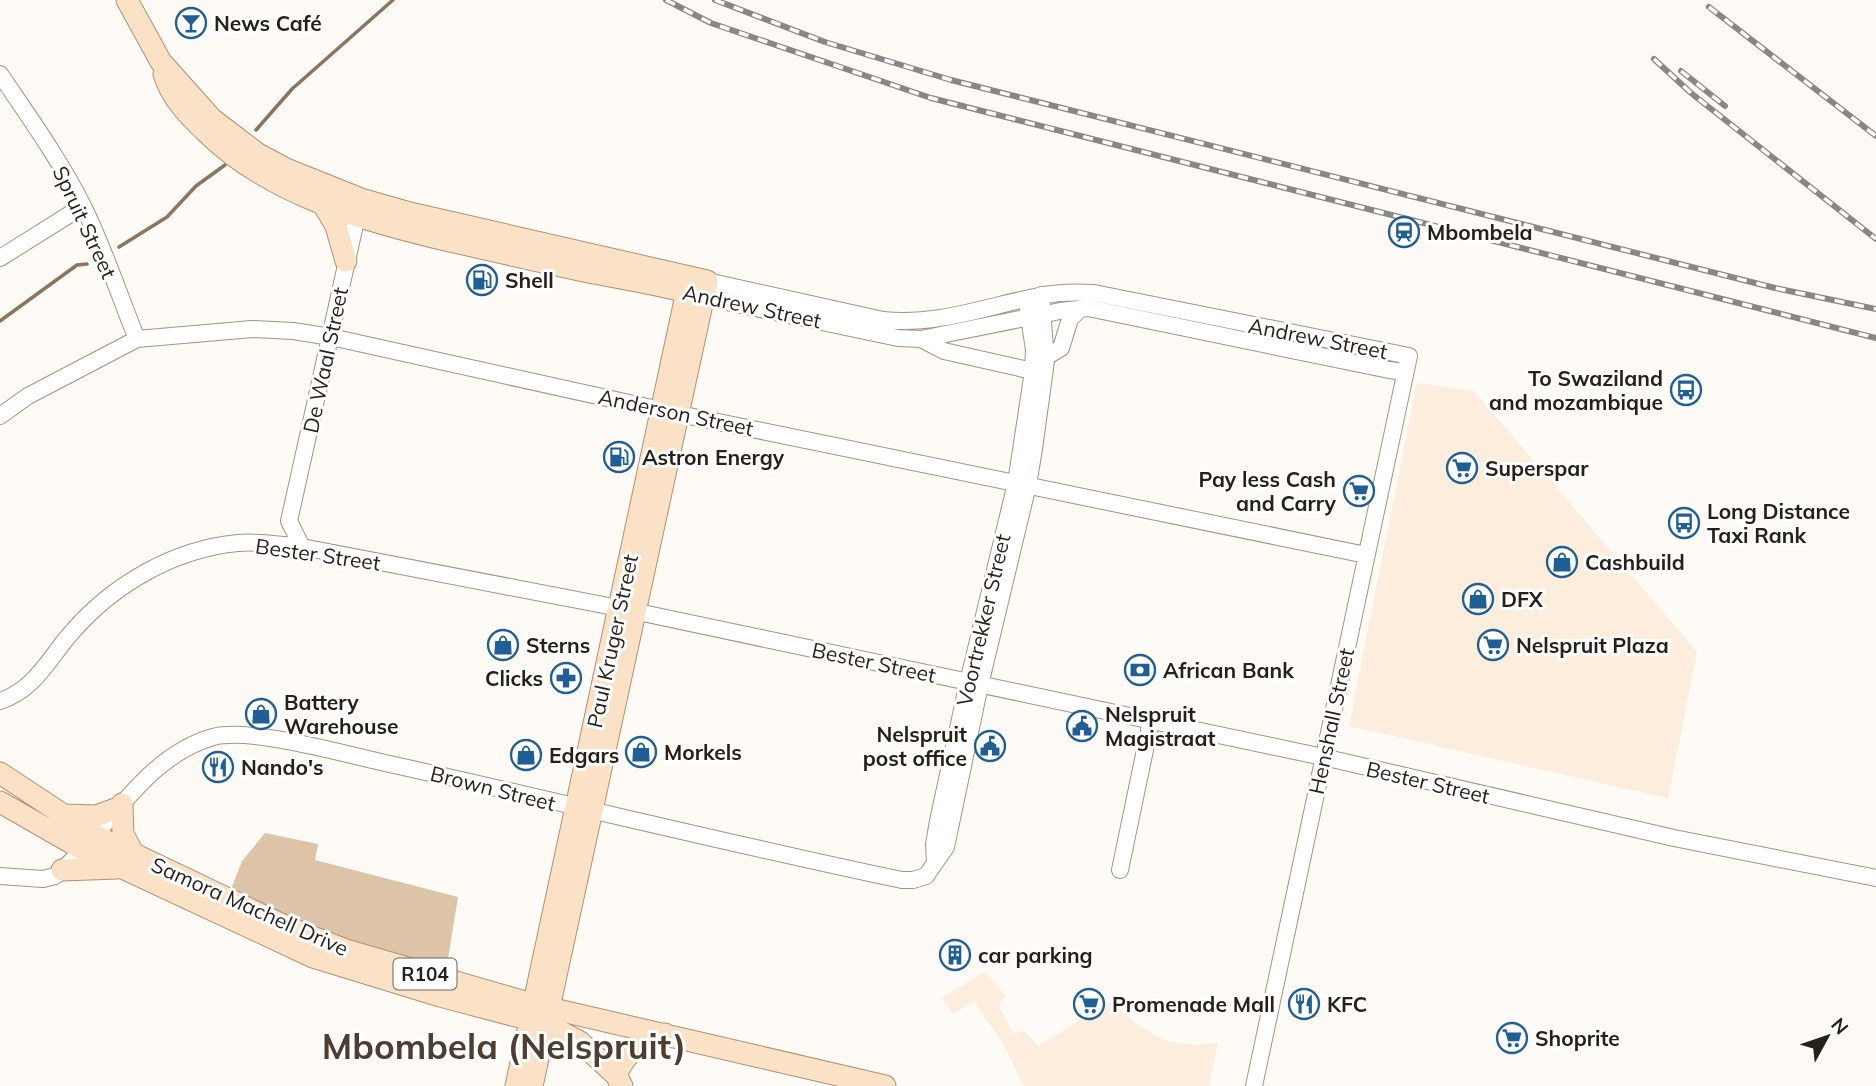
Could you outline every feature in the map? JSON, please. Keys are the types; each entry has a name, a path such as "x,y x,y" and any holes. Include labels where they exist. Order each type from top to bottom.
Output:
{"main road":[{"name":"Andrew Street","path":"127,0 161,62 168,85 189,116 224,150 278,184 323,204 410,214 523,240 697,287"},
{"name":"Andrew Street","path":"161,62 212,119 241,142 359,207"},
{"path":"323,204 336,226 346,261"},
{"name":"Paul Kruger Street","path":"540,1014 697,287"},
{"name":"Samora Machell Drive","path":"0,773 57,823 88,842 331,945 540,1014 665,1034 885,1086"},
{"name":"Samora Machell Drive","path":"0,802 57,823"},
{"path":"120,806 128,860 61,871 57,823 96,816 120,806"},
{"path":"516,1086 540,1014"},
{"path":"533,1086 540,1014"},
{"name":"R104","path":"540,1014 580,1042 619,1081"},
{"path":"619,1081 621,1064 634,1048 645,1040 665,1034"}],"street":[{"name":"Spruit Street","path":"0,74 65,172 83,206 138,339"},
{"path":"0,258 83,206"},
{"name":"De Waal Street","path":"289,520 359,207"},
{"name":"Andrew Street","path":"697,287 904,323 1034,297 1066,292 1094,293 1406,364"},
{"name":"Andrew Street","path":"697,287 898,338 921,339 1080,308 1096,309 1389,370 1406,364"},
{"name":"Voortrekker Street","path":"935,863 946,847 974,683 1022,484 1046,357 1034,297"},
{"path":"1046,357 1061,348 1070,319 1080,308"},
{"name":"Voortrekker Street","path":"1022,484 1036,316"},
{"name":"Anderson Street","path":"0,416 28,396 138,339 252,329 293,331 331,337 670,412 1366,555"},
{"path":"921,339 944,351 1033,371"},
{"name":"Henshall Street","path":"1254,1086 1406,364"},
{"path":"264,543 289,520 302,547"},
{"name":"Bester Street","path":"1,701 20,694 35,680 73,631 114,593 146,572 178,556 206,548 239,543 264,543 302,547 627,610 1323,757 1674,838 1876,878"},
{"path":"1119,870 1151,721"},
{"name":"Brown Street","path":"61,871 152,773 179,752 212,737 230,734 326,750 448,776 584,810 902,880 921,879 930,872 935,863"},
{"path":"0,876 43,880 61,871"}],"shaded area":[{"path":"1417,383 1474,391 1697,652 1668,798 1349,726"},
{"path":"265,833 318,844 315,860 458,897 445,977 228,897 242,861"},
{"path":"984,972 1005,995 999,1006 1014,1034 1024,1031 1038,1046 1110,1002 1138,1025 1165,1041 1193,1045 1218,1043 1209,1086 1024,1086 1004,1045 974,1001 953,1014 942,998"}],"waterway":[{"path":"256,130 292,89 393,0"},
{"path":"119,247 167,217 196,186 225,165"},
{"path":"0,321 77,265 87,264"}],"railway":[{"path":"666,0 711,23 931,98 1876,338"},
{"path":"715,0 825,42 951,80 1775,288 1876,309"},
{"path":"1709,7 1876,136"},
{"path":"1654,59 1691,93 1876,239"},
{"path":"1681,71 1725,106"}],"place":[{"name":"News Café","path":"191,23"},
{"name":"Mbombela","path":"1404,232"},
{"name":"Shell","path":"482,280"},
{"name":"To Swaziland and mozambique","path":"1686,390"},
{"name":"Astron Energy","path":"619,457"},
{"name":"Superspar","path":"1462,468"},
{"name":"Pay less Cash and Carry","path":"1359,491"},
{"name":"Long Distance Taxi Rank","path":"1684,523"},
{"name":"Cashbuild","path":"1562,562"},
{"name":"DFX","path":"1478,599"},
{"name":"Sterns","path":"503,645"},
{"name":"Nelspruit Plaza","path":"1493,645"},
{"name":"African Bank","path":"1140,670"},
{"name":"Clicks","path":"566,678"},
{"name":"Battery Warehouse","path":"261,714"},
{"name":"Nelspruit Magistraat","path":"1082,726"},
{"name":"Nelspruit post office","path":"990,746"},
{"name":"Morkels","path":"641,752"},
{"name":"Edgars","path":"526,755"},
{"name":"Nando's","path":"218,767"},
{"name":"car parking","path":"955,955"},
{"name":"Promenade Mall","path":"1089,1004"},
{"name":"KFC","path":"1304,1004"},
{"name":"Shoprite","path":"1512,1038"}],"district":[{"name":"Mbombela (Nelspruit)","path":"504,1046"}]}
